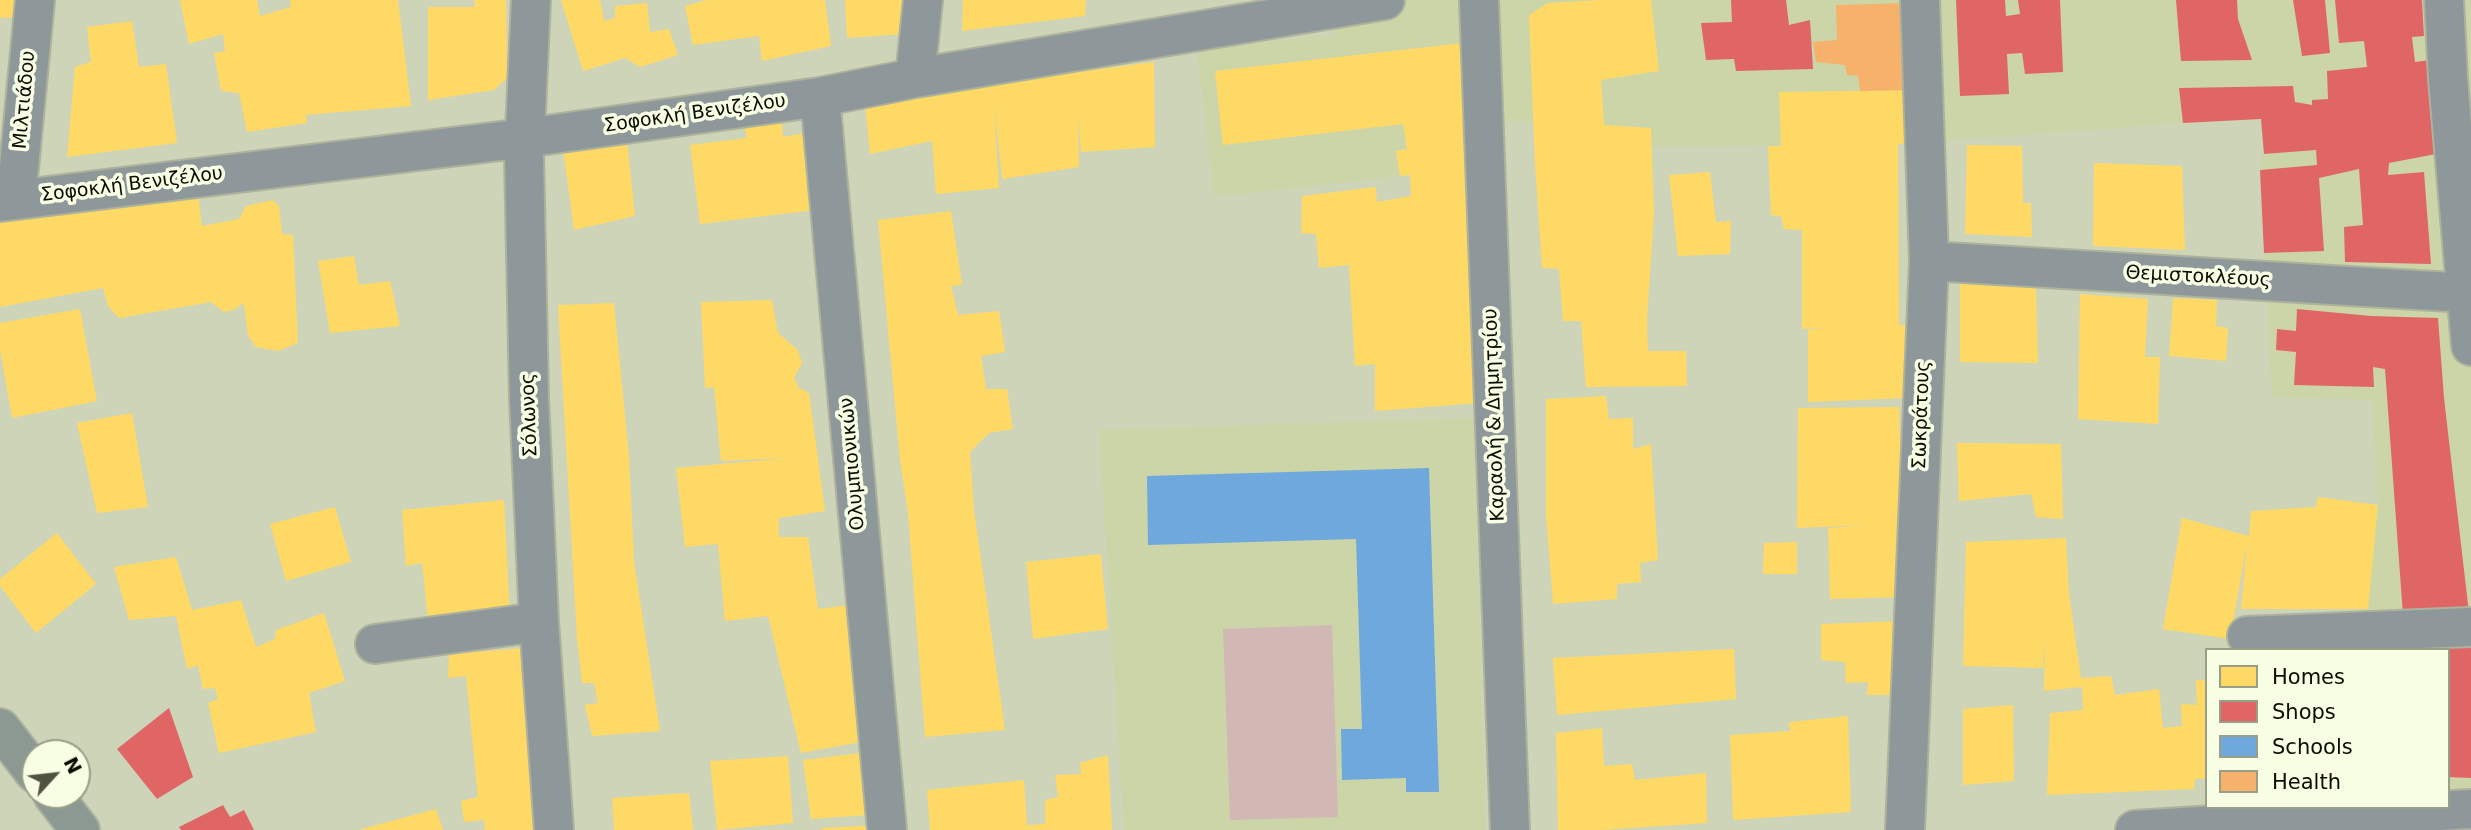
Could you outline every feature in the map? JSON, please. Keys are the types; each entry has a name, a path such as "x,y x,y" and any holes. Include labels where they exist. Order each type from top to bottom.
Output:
{"main road":[{"path":"0,728 21,755"},
{"path":"63,809 80,830"}],"street":[{"name":"Μιλτιάδου","path":"8,201 34,0"},
{"name":"Σόλωνος","path":"531,0 525,138 528,398 539,622 554,830"},
{"path":"915,78 923,0"},
{"name":"Σοφοκλή Βενιζέλου","path":"8,201 525,138 820,97 915,78 1385,0"},
{"name":"Καραολή & Δημητρίου","path":"1479,0 1510,830"},
{"name":"Σωκράτους","path":"1905,830 1929,261 1920,0"},
{"path":"2444,0 2460,79 2471,346"},
{"name":"Ολυμπιονικών","path":"820,97 887,830"},
{"name":"Θεμιστοκλέους","path":"1929,261 2467,293"},
{"path":"375,644 539,622"},
{"path":"2246,636 2471,627"},
{"path":"2135,830 2471,809"}],"shaded area":[{"path":"1329,0 2471,0 2471,830 2377,830 2442,809 2450,809 2450,648 2369,648 2368,609 2378,505 2372,400 2272,397 2260,170 2264,153 2261,119 1915,143 1651,147 1650,128 1533,120 1471,124 1400,176 1214,197 1197,49 1332,35"},
{"path":"1473,418 1486,830 1124,830 1099,430"},
{"path":"1332,625 1338,817 1230,820 1223,629"}],"building: Homes":[{"path":"0,0 32,0 32,17 0,18"},
{"path":"180,0 257,0 260,16 291,7 290,0 398,0 411,106 306,115 307,123 247,132 239,93 221,91 214,53 225,51 223,34 189,44"},
{"path":"474,0 506,0 507,78 494,90 428,100 428,7 475,7"},
{"path":"561,0 600,0 604,21 615,18 615,6 647,3 650,32 669,29 678,55 640,67 625,58 583,71"},
{"path":"707,0 825,0 831,46 762,61 759,36 693,45 685,6"},
{"path":"845,0 920,0 918,33 847,38"},
{"path":"963,0 1086,0 1085,16 962,31"},
{"path":"1651,0 1659,71 1601,80 1604,125 1651,128 1654,213 1647,320 1648,351 1686,351 1687,386 1586,387 1581,321 1563,321 1559,269 1542,268 1529,15 1548,3"},
{"path":"132,21 139,67 166,64 177,143 67,157 75,67 91,62 87,27"},
{"path":"1463,43 1479,403 1375,411 1375,364 1355,366 1349,265 1319,268 1316,234 1301,233 1302,196 1376,187 1377,202 1411,196 1410,175 1400,176 1396,151 1407,149 1403,124 1223,145 1215,71"},
{"path":"1154,62 1155,147 1081,152 1078,116 1079,167 1002,179 994,104 999,188 936,194 932,141 870,154 865,104 927,97 991,83"},
{"path":"1914,90 1915,143 1898,144 1899,325 1909,325 1909,398 1808,402 1808,330 1827,328 1802,329 1802,230 1784,229 1781,216 1771,215 1768,146 1781,146 1779,92"},
{"path":"782,122 783,137 812,132 823,209 700,224 690,145 747,138 744,127"},
{"path":"626,131 635,216 574,230 562,141"},
{"path":"1967,145 2022,146 2023,203 2031,203 2032,237 1965,234"},
{"path":"2094,163 2182,166 2185,250 2093,246"},
{"path":"1710,172 1716,222 1731,221 1730,254 1678,256 1669,175"},
{"path":"198,194 202,226 239,219 246,206 273,200 279,206 282,234 293,235 298,343 278,351 256,347 248,336 244,303 234,310 224,312 211,302 119,318 108,306 103,288 0,307 0,222 90,206"},
{"path":"951,211 962,285 951,286 958,315 999,311 1005,352 981,356 986,389 1007,389 1013,429 989,433 970,452 974,510 1005,730 925,737 908,513 900,460 878,220"},
{"path":"354,256 359,285 390,281 400,326 330,333 318,261"},
{"path":"1960,282 2036,287 2038,363 1960,362"},
{"path":"2080,294 2148,299 2145,357 2160,357 2158,424 2078,419"},
{"path":"2173,298 2217,300 2216,326 2228,328 2226,361 2169,356"},
{"path":"772,300 778,333 798,350 802,363 794,378 799,388 809,393 825,511 779,518 779,537 808,537 818,609 864,603 877,739 801,753 768,616 725,621 718,544 685,547 676,468 788,458 721,461 714,387 705,388 701,302"},
{"path":"614,303 629,457 634,561 660,731 592,736 585,705 598,703 594,683 582,683 577,638 558,305"},
{"path":"80,309 97,401 12,418 0,350 0,323"},
{"path":"1606,396 1609,419 1633,418 1633,449 1651,444 1658,560 1640,563 1641,582 1617,584 1617,599 1553,604 1546,514 1546,399"},
{"path":"1899,407 1905,597 1830,599 1828,528 1867,525 1797,528 1798,408"},
{"path":"132,413 148,507 97,513 77,423"},
{"path":"1957,443 2061,444 2063,519 2036,517 2031,494 1959,501"},
{"path":"2318,497 2378,505 2368,609 2241,609 2247,544 2230,639 2163,629 2182,518 2249,536 2251,511 2316,507"},
{"path":"504,500 510,617 429,629 422,563 406,566 402,510"},
{"path":"335,507 351,562 286,581 270,524"},
{"path":"57,533 96,584 36,633 0,586 0,579"},
{"path":"2066,538 2069,594 2081,678 2111,676 2115,695 2159,689 2163,728 2182,726 2181,704 2197,705 2196,680 2205,680 2205,779 2195,779 2194,789 2047,795 2050,713 2083,710 2082,687 2044,691 2045,637 2043,668 1963,666 1966,542"},
{"path":"1797,542 1797,574 1763,574 1764,543"},
{"path":"1101,554 1108,629 1033,639 1026,562"},
{"path":"176,557 192,610 241,600 256,647 275,639 276,630 324,613 345,681 309,693 316,732 219,753 208,703 218,699 215,688 203,689 198,665 187,669 176,616 129,620 114,567"},
{"path":"1906,621 1908,695 1867,695 1868,682 1846,683 1845,662 1821,660 1821,624"},
{"path":"526,648 544,830 485,830 484,820 464,822 461,801 478,797 466,676 448,678 449,654"},
{"path":"1734,649 1736,699 1557,715 1553,658"},
{"path":"2013,705 2014,781 1963,785 1963,709"},
{"path":"1848,716 1851,812 1733,820 1730,735 1790,731 1789,722"},
{"path":"1602,728 1604,766 1632,764 1635,780 1706,773 1707,823 1558,830 1556,733"},
{"path":"878,751 884,814 811,819 803,760"},
{"path":"1108,755 1112,830 930,830 927,790 1024,780 1027,825 1045,824 1045,800 1058,797 1055,775 1081,774 1080,763"},
{"path":"788,756 793,823 717,830 710,761"},
{"path":"689,793 693,830 614,830 612,798"},
{"path":"436,809 443,830 362,830 362,829"},
{"path":"883,825 883,830 822,830 822,828"}],"building: Shops":[{"path":"1731,0 1786,0 1789,25 1810,20 1813,69 1736,71 1734,59 1706,60 1701,23 1732,22"},
{"path":"1956,0 2005,0 2006,16 2020,14 2018,0 2060,0 2063,72 2025,74 2022,53 2007,54 2009,94 1960,96"},
{"path":"2176,0 2237,0 2238,19 2252,60 2181,61"},
{"path":"2293,0 2325,0 2330,53 2302,56"},
{"path":"2335,0 2422,0 2424,36 2412,37 2415,62 2430,60 2441,153 2389,163 2388,175 2424,172 2431,264 2345,262 2344,227 2363,225 2359,169 2319,178 2324,251 2264,253 2260,170 2317,165 2316,150 2264,154 2261,119 2183,123 2179,88 2293,86 2295,102 2312,105 2312,100 2328,99 2327,71 2367,67 2364,41 2339,43"},
{"path":"2297,309 2371,316 2438,318 2444,398 2469,613 2403,615 2385,369 2373,367 2374,387 2294,385 2296,352 2276,350 2277,329 2296,331"},
{"path":"2471,642 2471,778 2450,777 2450,648 2410,648 2409,644"},
{"path":"169,708 193,777 157,799 117,749"},
{"path":"223,805 230,817 244,810 254,830 181,830 179,827"}],"building: Schools":[{"path":"1429,468 1439,792 1406,792 1406,778 1342,780 1341,729 1362,729 1356,539 1148,545 1147,476"}],"building: Health":[{"path":"1913,3 1914,90 1860,91 1858,76 1847,75 1845,65 1816,62 1813,42 1837,40 1836,5"}]}
